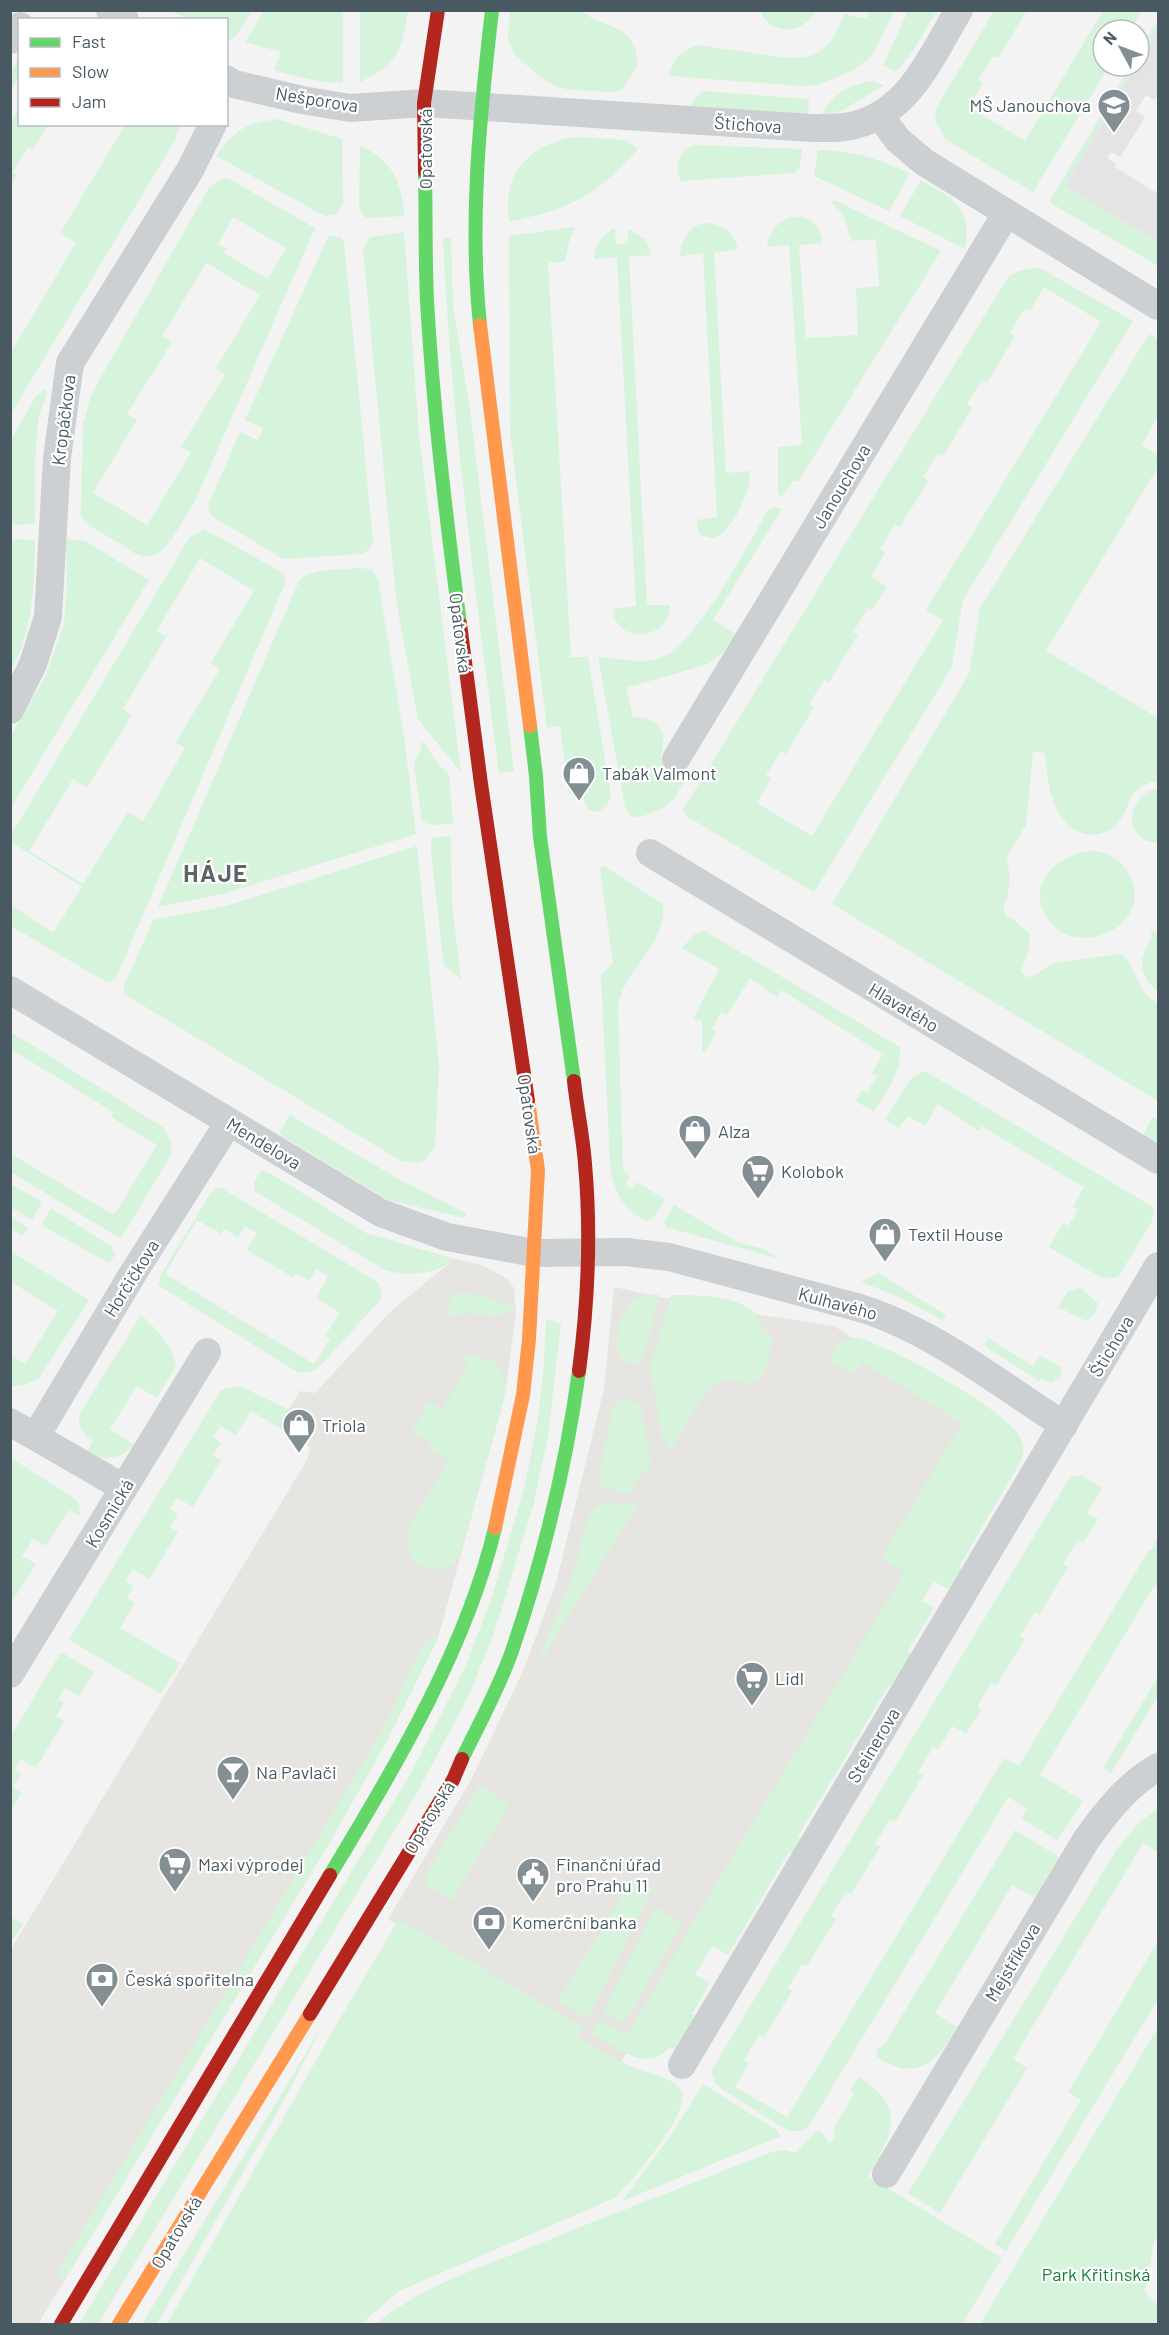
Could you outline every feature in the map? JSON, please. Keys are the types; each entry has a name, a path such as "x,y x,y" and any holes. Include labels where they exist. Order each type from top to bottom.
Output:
{"main road":[{"name":"Opatovská","path":"61,2325 340,1857 406,1744 440,1678 477,1588 494,1532 523,1395 538,1170 480,784 448,530 433,380 427,299 424,103 438,10"},
{"name":"Opatovská","path":"119,2325 453,1780 511,1653 538,1565 564,1461 582,1346 586,1251 585,1164 540,837 536,776 479,322 474,227 481,106 492,10"}],"street":[{"name":"Štichova","path":"481,106 813,128 855,125 896,105 911,89 959,10"},
{"name":"Nešporova","path":"229,87 350,108 424,103 481,106"},
{"path":"879,115 888,130 924,162 1158,306"},
{"name":"Kropáčkova","path":"10,710 33,664 48,617 57,458 70,363 190,170 212,126"},
{"name":"Janouchova","path":"676,759 1006,214"},
{"name":"Hlavatého","path":"650,853 1158,1160"},
{"name":"Mendelova","path":"10,990 381,1213 447,1237 534,1253"},
{"name":"Horčičkova","path":"36,1436 132,1275 229,1122"},
{"path":"534,1253 586,1251"},
{"name":"Kulhavého","path":"586,1251 645,1253 669,1257 886,1316 928,1337 1064,1425"},
{"name":"Štichova","path":"1064,1425 1158,1266"},
{"name":"Kosmická","path":"10,1674 207,1352"},
{"path":"10,1422 124,1488"},
{"name":"Steinerova","path":"682,2065 1064,1425"},
{"name":"Mejstříkova","path":"886,2174 1086,1840 1104,1814 1128,1789 1158,1767"}],"shaded area":[{"name":"MŠ Janouchova","path":"1158,28 1158,94 1155,100 1146,95 1136,111 1145,117 1120,157 1111,152 1107,158 1116,164 1115,167 1158,194 1158,242 1064,186 1129,78 1151,78 1151,40"},
{"path":"451,1258 482,1265 507,1279 514,1288 516,1313 505,1395 438,1638 389,1737 330,1842 38,2324 11,2324 10,1951 307,1460 310,1447 278,1427 300,1391 315,1393 390,1312 447,1265"},
{"path":"614,1287 710,1307 834,1326 1007,1437 712,1919 618,2067 430,1949 388,1919 471,1780 523,1671 556,1583 604,1389"}],"green space":[{"path":"252,10 236,36 230,40 228,39 228,18 185,18 171,11"},
{"path":"1024,10 1026,12 998,58 993,56 978,80 983,83 969,107 1025,141 1091,31 1091,78 1102,78 1033,192 945,139 935,120 937,107 994,11"},
{"path":"264,11 343,11 343,83 317,81 274,70 281,52 245,42"},
{"path":"360,11 408,11 396,55 383,69 360,82"},
{"path":"510,11 581,11 622,31 630,39 636,51 637,65 621,90 613,92 557,87 539,76 514,54 508,39"},
{"path":"760,11 815,11 803,25 787,29 771,25"},
{"path":"869,11 894,11 871,57 850,72 817,85 802,86 669,76 672,65 679,56 698,45 789,58 812,55 822,50 830,42 844,14 867,19"},
{"path":"908,11 937,11 911,54 896,72 883,65"},
{"path":"1103,11 1142,11 1138,18 1099,18"},
{"path":"1158,20 1158,28 1151,40 1151,32"},
{"path":"18,59 18,78 11,91 11,72"},
{"path":"1124,78 1129,78 1064,186 1158,242 1158,266 1049,202"},
{"path":"872,81 884,85 843,110 821,116 836,96 848,88"},
{"path":"702,91 809,99 808,115 689,107"},
{"path":"18,109 18,126 47,126 33,150 28,147 13,172 17,175 11,186 11,122"},
{"path":"277,119 342,139 343,204 335,215 325,216 216,156 241,129 255,123"},
{"path":"124,126 180,126 175,140 11,414 11,352 76,243 60,233"},
{"path":"577,137 627,140 638,149 609,179 581,198 550,211 509,222 509,192 513,177 526,159 545,146"},
{"path":"360,145 381,159 393,173 405,216 366,218 359,209"},
{"path":"694,145 802,149 800,167 795,173 681,181 678,170 679,160 689,147"},
{"path":"818,150 865,156 910,173 889,211 814,176"},
{"path":"222,178 231,180 315,228 195,501 165,547 149,556 139,555 94,528 81,516 83,425 97,384 209,188","holes":["233,217 286,248 268,279 224,253 226,249 218,244","206,263 260,295 216,368 162,336","172,342 225,374 181,447 191,453 147,525 93,493 137,420 127,414"]},
{"path":"921,180 951,199 963,213 967,235 965,249 900,216"},
{"path":"830,201 836,201 941,251 798,482 794,480 781,497 778,495 778,447 802,445 789,245 767,247 771,235 777,225 786,219 795,217 813,222 819,231 823,243 799,245 806,338 858,335 856,288 879,286 876,239 852,241 843,214"},
{"path":"702,223 715,224 726,229 736,242 738,249 714,253 726,473 750,471 744,500 739,510 727,529 712,538 701,535 698,531 697,520 717,517 703,253 680,256 686,236 692,228"},
{"path":"575,227 565,261 548,263 571,657 588,657 611,796 608,804 598,812 588,810 581,790 569,794 560,726 547,728 510,431 509,236"},
{"path":"615,228 616,244 628,243 628,229 646,240 651,255 629,257 647,605 670,605 667,617 661,626 652,632 642,634 623,629 616,621 613,609 636,606 617,257 594,259 600,240"},
{"path":"404,232 419,434 461,773 418,719 398,611 393,568 363,249 370,237"},
{"path":"331,236 341,237 344,243 373,540 370,549 362,554 283,559 213,517 208,505 240,432 258,440 263,428 245,420 327,239"},
{"path":"443,238 451,238 453,305 471,417 514,771 499,773 458,439"},
{"path":"1038,267 1133,321 963,600 949,672 814,892 686,816 683,810 1008,277 1019,271","holes":["1044,287 1101,322 926,610 943,620 812,836 757,803 771,778 766,775 781,751 786,754 814,707 809,704 824,680 829,682 858,635 853,632 868,608 872,610 887,587 871,576 885,553 880,549 895,525 900,527 928,481 923,477 938,453 943,456 972,408 967,404 982,380 987,383 1015,336 1010,333 1025,308 1030,311"]},
{"path":"1149,334 1158,339 1158,416 1142,445 1158,455 1158,467 1046,651 1158,718 1158,781 1147,784 1133,794 1119,822 1112,828 1100,834 1086,834 1075,830 1059,813 1050,789 1045,753 1033,752 1026,825 1007,856 1010,879 1007,899 1003,906 1005,915 1030,934 1029,949 1021,972 1026,977 1054,963 1119,954 1125,957 1144,992 1158,1003 1158,1101 832,904 969,674 980,608"},
{"path":"44,390 47,391 39,418 36,448 35,524 11,525 11,440 36,396"},
{"path":"776,507 782,509 713,620 735,634 727,649 708,664 626,688 633,717 642,717 656,723 663,734 663,749 660,757 687,775 670,803 644,816 631,817 625,807 598,657 635,661 650,660 672,651 703,617 734,570 768,510"},
{"path":"204,529 278,570 284,575 286,581 117,976 110,982 106,982 11,926 11,905 53,933 82,887 11,842 11,835 189,538","holes":["200,558 254,591 211,663 220,669 176,742 185,748 143,821 128,812 83,884 29,851 73,779 87,788 132,715 123,709 166,637 157,630"]},
{"path":"11,539 35,540 31,607 19,655 11,670"},
{"path":"66,539 85,541 149,580 11,808 10,737 45,677 64,625 67,585"},
{"path":"362,568 372,570 378,580 404,736 416,834 223,894 158,907 299,581 319,571"},
{"path":"421,742 449,774 453,824 430,825 422,821 414,764 421,749"},
{"path":"1153,789 1158,789 1158,843 1147,841 1139,836 1132,820 1137,803"},
{"path":"451,836 452,904 461,979 444,966 431,852 431,838"},
{"path":"417,846 439,1066 435,1146 424,1161 419,1163 401,1161 124,994 124,986 153,920 226,906"},
{"path":"1093,851 1113,857 1124,866 1134,890 1133,907 1124,921 1111,931 1094,937 1077,937 1061,932 1048,919 1040,894 1042,883 1057,864 1080,853"},
{"path":"604,866 663,904 663,919 659,932 628,981 618,1007 623,1170 630,1177 625,1184 632,1189 637,1182 665,1200 653,1218 647,1221 632,1211 621,1198 610,1164 601,975 613,963 600,869"},
{"path":"703,930 900,1047 896,1073 874,1112 856,1101 862,1090 869,1093 868,1090 878,1076 872,1073 884,1052 881,1053 781,990 777,997 750,978 727,1015 721,1012 712,1029 717,1032 704,1053 702,1052 702,1021 693,1019 719,969 682,948 694,935"},
{"path":"1151,930 1158,934 1158,991 1144,975 1142,964"},
{"path":"11,1032 163,1127 167,1133 171,1155 121,1239 11,1172 11,1154 114,1215 157,1145 111,1117 113,1112 11,1049"},
{"path":"925,1071 1151,1206 1154,1211 1151,1223 1118,1277 1102,1278 1049,1247 1063,1223 1068,1226 1078,1210 1073,1207 1085,1185 1082,1186 983,1125 979,1131 938,1104 925,1126 908,1116 899,1128 885,1120 910,1080"},
{"path":"290,1115 395,1177 466,1213 465,1218 388,1200 279,1134"},
{"path":"1153,1117 1158,1121 1158,1146 1141,1138"},
{"path":"262,1170 366,1233 451,1258 440,1268 421,1273 411,1274 385,1270 254,1191 254,1182"},
{"path":"11,1184 42,1202 32,1220 11,1207"},
{"path":"216,1188 221,1188 379,1283 382,1295 380,1300 313,1371 299,1373 158,1285 160,1276 210,1194","holes":["197,1220 221,1234 224,1229 238,1237 245,1226 257,1233 247,1250 293,1277 296,1273 309,1281 316,1269 328,1276 316,1298 340,1313 325,1336 330,1339 314,1364 165,1274"]},
{"path":"674,1205 737,1242 764,1249 779,1259 666,1227 665,1221"},
{"path":"51,1208 112,1247 115,1255 109,1263 41,1225"},
{"path":"11,1217 28,1228 22,1236 11,1229"},
{"path":"11,1251 89,1300 39,1378 19,1386 11,1386 11,1355 25,1364 58,1311 11,1282"},
{"path":"878,1273 946,1315 942,1320 899,1297 861,1282"},
{"path":"1079,1288 1098,1303 1095,1313 1086,1321 1058,1307 1067,1292"},
{"path":"474,1294 514,1307 514,1310 497,1316 465,1313 446,1317 452,1295"},
{"path":"660,1295 641,1364 625,1362 617,1351 619,1328 624,1312 633,1300 640,1296"},
{"path":"671,1295 697,1295 727,1299 741,1304 752,1311 759,1320 762,1333 773,1336 767,1365 760,1377 748,1385 731,1380 717,1383 694,1409 672,1450 663,1441 650,1369"},
{"path":"141,1315 167,1344 176,1366 157,1398 137,1386 110,1429 134,1445 123,1454 112,1458 93,1456 86,1453 93,1442 82,1430 79,1415"},
{"path":"546,1319 561,1324 548,1436 533,1506 494,1633 468,1697 418,1791 98,2324 79,2324 411,1773 465,1667 491,1600 525,1485 538,1419"},
{"path":"855,1337 892,1351 940,1376 985,1405 1015,1430 1023,1447 1022,1459 959,1567 967,1573 954,1593 934,1581 922,1601 934,1608 908,1651 917,1657 897,1689 889,1685 798,1836 805,1841 796,1856 789,1852 728,1955 713,1946 695,1974 710,1983 692,2014 699,2018 680,2052 670,2047 661,2055 651,2059 631,2056 592,2033 598,2020 628,2035 904,1573 881,1558 962,1423 862,1362 853,1375 834,1363 831,1354 840,1343"},
{"path":"990,1339 1033,1366 1040,1355 1062,1368 1060,1377 1051,1383 1041,1379 1039,1381 985,1346"},
{"path":"457,1357 485,1359 498,1366 505,1378 505,1395 460,1555 445,1568 428,1569 415,1563 412,1558 408,1544 409,1529 449,1461 429,1448 432,1443 412,1430 429,1402 442,1409 469,1365"},
{"path":"240,1386 289,1410 278,1427 251,1411 236,1435 220,1426 213,1437 221,1443 213,1455 221,1460 193,1507 177,1498 170,1509 178,1514 170,1527 178,1532 149,1579 133,1569 126,1581 134,1586 127,1598 135,1603 120,1628 180,1663 161,1694 69,1640 221,1390"},
{"path":"623,1399 634,1401 641,1408 651,1464 647,1474 643,1471 632,1487 636,1490 628,1494 602,1487 599,1475 612,1409 618,1401"},
{"path":"11,1458 72,1497 78,1503 80,1510 79,1516 69,1510 46,1546 33,1539 22,1556 36,1564 11,1603"},
{"path":"1081,1475 1102,1488 1087,1513 1098,1519 1083,1543 1078,1540 1063,1564 1068,1567 1040,1614 1035,1612 1020,1636 1025,1639 997,1685 991,1683 977,1707 981,1710 966,1734 952,1726 938,1750 933,1747 918,1772 923,1775 895,1822 890,1819 875,1844 880,1847 851,1894 846,1892 831,1916 836,1919 807,1966 802,1964 788,1988 792,1991 764,2038 759,2035 744,2060 749,2063 735,2087 787,2117 1004,1758 1019,1766 1158,1538 1158,1588 1154,1586 1040,1775 1083,1801 1057,1840 1021,1818 1027,1809 1008,1797 809,2126 801,2131 789,2131 723,2090 715,2083 711,2071 1070,1477"},
{"path":"605,1502 638,1505 535,1670 573,1575 588,1519 595,1507"},
{"path":"434,1635 438,1638 389,1737 330,1842 68,2275 64,2278 60,2277 58,2271 383,1729 422,1647"},
{"path":"61,1652 94,1672 79,1696 65,1688 58,1699 64,1703 56,1716 64,1721 36,1768 21,1759 15,1770 21,1774 13,1787 21,1793 11,1811 11,1736"},
{"path":"1158,1677 1158,1696 1111,1773 1103,1768"},
{"path":"479,1785 509,1805 452,1900 427,1885 425,1876"},
{"path":"1158,1808 1158,1852 1143,1843 1013,2059 1027,2068 940,2213 908,2193 1117,1849 1139,1823"},
{"path":"1015,1830 1059,1857 1035,1898 1012,1885 935,2013 957,2027 942,2050 934,2059 914,2068 891,2065 877,2057 877,2049 884,2045"},
{"path":"633,1877 653,1889 587,2019 558,2001"},
{"path":"655,1907 683,1923 624,2023 603,2011"},
{"path":"11,1917 23,1924 13,1939 11,1937"},
{"path":"399,1919 583,2028 578,2038 636,2069 663,2077 675,2084 680,2088 683,2097 671,2127 647,2162 615,2198 399,2291 361,2324 167,2324 332,2032"},
{"path":"1158,1941 1158,1999 1006,2251 995,2244 1081,2100 1068,2092"},
{"path":"324,2023 283,2102 157,2324 142,2324"},
{"name":"Park Křitinská","path":"1158,2027 1158,2237 1154,2243 1145,2292 1158,2305 1158,2324 980,2324"},
{"path":"859,2077 874,2088 890,2111 889,2135 868,2176 1002,2258 962,2324 376,2324 410,2300 467,2272 772,2152 785,2150 795,2153 816,2131 820,2131 829,2142 833,2141 835,2125 854,2094 850,2091"},
{"path":"703,2084 777,2130 781,2136 622,2201 671,2135"}],"traffic: fast":[{"path":"480,325 476,246 477,168 492,10"},
{"path":"425,172 426,284 433,381 440,462 460,624"},
{"path":"530,726 540,837 574,1081"},
{"path":"462,1759 507,1665 534,1582 560,1477 579,1371"},
{"path":"330,1875 403,1750 447,1663 466,1619 495,1528"}],"traffic: slow":[{"path":"480,325 530,726"},
{"path":"495,1528 523,1395 529,1339 538,1170 528,1101"},
{"path":"119,2324 310,2014"}],"traffic: jam":[{"path":"425,172 424,103 438,10"},
{"path":"460,624 528,1101"},
{"path":"574,1081 584,1154 588,1215 585,1319 579,1371"},
{"path":"310,2014 453,1780 462,1759"},
{"path":"61,2324 330,1875"}],"place":[{"name":"MŠ Janouchova","path":"1114,134"},
{"name":"Tabák Valmont","path":"579,802"},
{"name":"Alza","path":"695,1160"},
{"name":"Kolobok","path":"758,1200"},
{"name":"Textil House","path":"885,1263"},
{"name":"Triola","path":"299,1454"},
{"name":"Lidl","path":"752,1707"},
{"name":"Na Pavlači","path":"233,1801"},
{"name":"Maxi výprodej","path":"175,1893"},
{"name":"Finanční úřad pro Prahu 11","path":"533,1903"},
{"name":"Komerční banka","path":"489,1951"},
{"name":"Česká spořitelna","path":"102,2008"}],"district":[{"name":"HÁJE","path":"216,872"}]}
